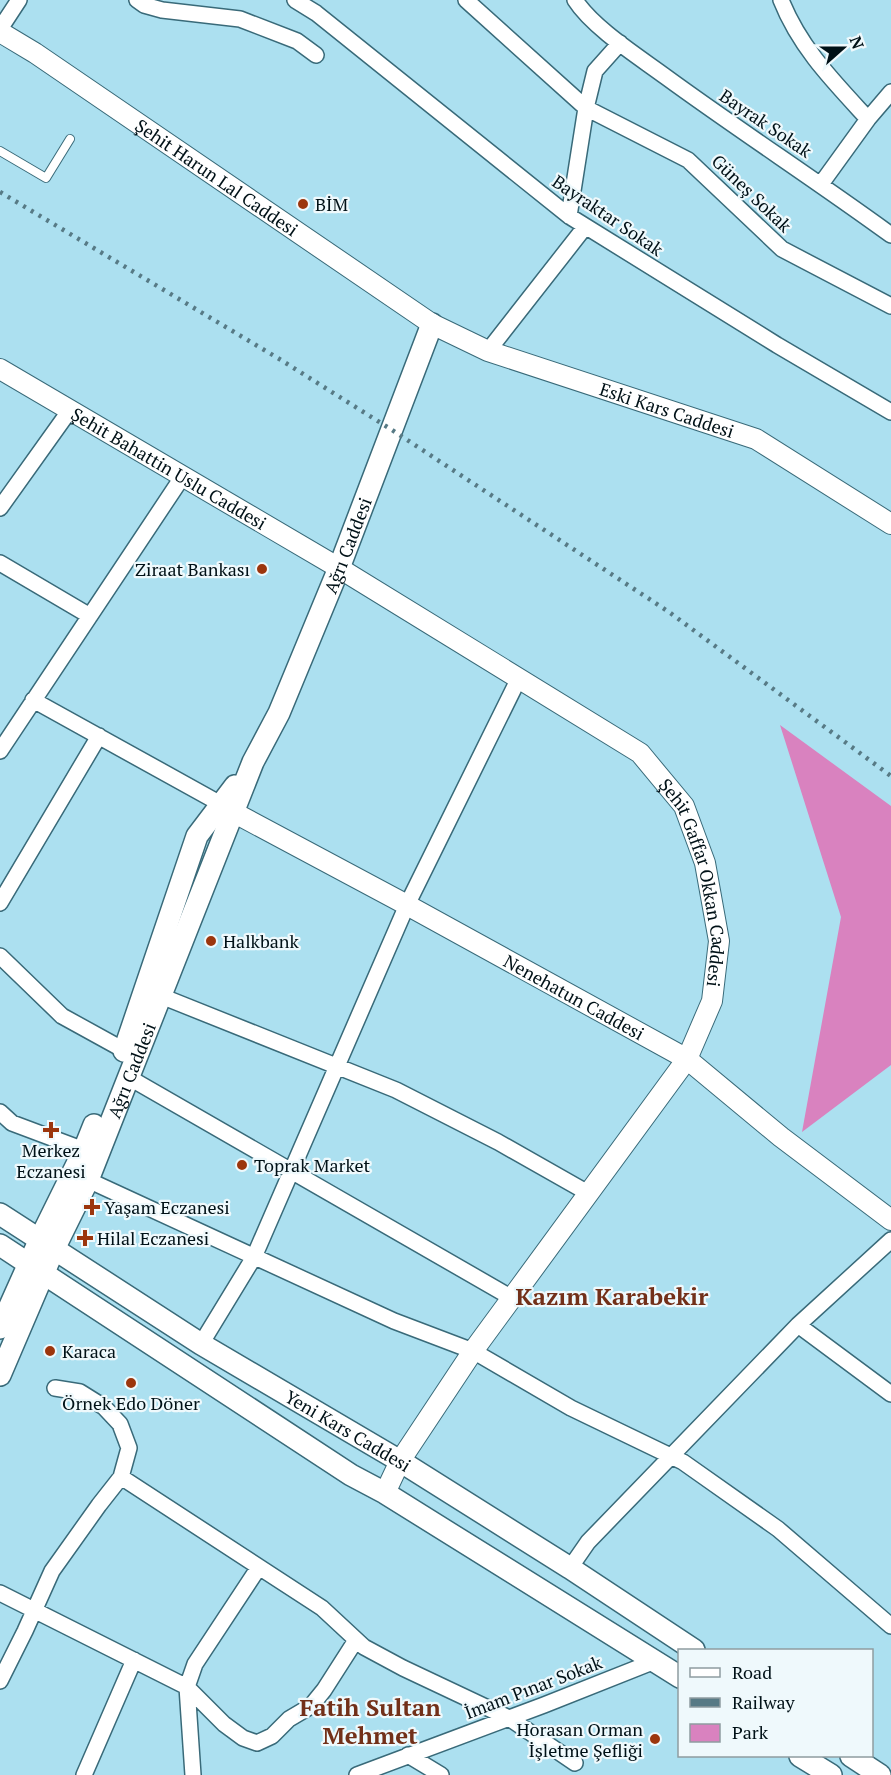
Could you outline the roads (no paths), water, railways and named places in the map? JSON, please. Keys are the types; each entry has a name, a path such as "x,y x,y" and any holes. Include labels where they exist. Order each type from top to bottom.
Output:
{"main road":[{"name":"Ağrı Caddesi","path":"0,1375 36,1268 84,1150 160,996 227,808 279,713 339,568 432,324"},
{"name":"Ağrı Caddesi","path":"47,1244 88,1180 128,1077 130,1054 197,836 227,808"},
{"name":"Yeni Kars Caddesi","path":"0,1214 201,1344 400,1461 570,1568 692,1649"},
{"name":"Yeni Kars Caddesi","path":"0,1245 351,1475 384,1493 678,1676"},
{"name":"Ağrı Caddesi","path":"0,1328 10,1297 36,1268"},
{"path":"803,1757 831,1775"},
{"path":"854,1757 880,1775"}],"street":[{"path":"0,30 19,0"},
{"path":"137,0 144,5 162,10 240,19 297,41 316,55"},
{"name":"Bayraktar Sokak","path":"296,0 326,21 569,216 777,345 891,412"},
{"name":"Güneş Sokak","path":"466,0 586,108 688,160 782,249 891,306"},
{"path":"781,0 792,24 812,56 868,119"},
{"name":"Bayrak Sokak","path":"583,3 620,43 891,235"},
{"name":"Şehit Harun Lal Caddesi","path":"0,30 432,324"},
{"path":"569,216 586,108 595,71 620,43"},
{"path":"821,184 868,119 891,93"},
{"path":"488,351 585,227"},
{"name":"Eski Kars Caddesi","path":"432,324 488,351 756,439 891,524"},
{"name":"Şehit Bahattin Uslu Caddesi","path":"0,369 339,568"},
{"path":"0,508 70,410"},
{"path":"0,751 183,476"},
{"path":"0,563 90,615"},
{"name":"Şehit Gaffar Okkan Caddesi","path":"339,568 640,753 684,807 705,862 718,941 712,1001 687,1059 473,1351 400,1461 384,1493"},
{"path":"201,1344 254,1257 407,904 519,678"},
{"path":"33,700 227,808"},
{"path":"0,903 99,736"},
{"name":"Nenehatun Caddesi","path":"227,808 407,904 687,1059 782,1137 891,1220"},
{"path":"0,956 62,1016 130,1054"},
{"path":"160,996 396,1090 488,1137 588,1193"},
{"path":"128,1077 512,1298"},
{"path":"0,1112 12,1123 84,1150"},
{"path":"88,1180 394,1321 473,1351 571,1408 683,1462 778,1530 891,1626"},
{"path":"570,1568 588,1542 798,1325 891,1240"},
{"path":"798,1325 891,1395"},
{"path":"0,1681 52,1571 121,1477 129,1448 120,1424 104,1407 80,1392 55,1388"},
{"path":"121,1477 322,1608 364,1647 509,1718 575,1763"},
{"path":"193,1775 187,1687 195,1664 259,1567"},
{"path":"0,1593 187,1687 225,1724 243,1738 257,1743 272,1736 289,1719 311,1706 356,1640"},
{"path":"84,1775 134,1660"},
{"name":"İmam Pınar Sokak","path":"357,1775 655,1661"},
{"path":"408,1755 441,1775"}],"lane":[{"path":"0,151 46,178 70,139"}],"railway":[{"path":"0,192 281,360 392,430 669,612 891,776"}],"place":[{"name":"BİM","path":"303,204"},
{"name":"Ziraat Bankası","path":"262,569"},
{"name":"Halkbank","path":"211,941"},
{"name":"Merkez Eczanesi","path":"51,1130"},
{"name":"Toprak Market","path":"242,1165"},
{"name":"Yaşam Eczanesi","path":"92,1207"},
{"name":"Hilal Eczanesi","path":"85,1238"},
{"name":"Karaca","path":"50,1351"},
{"name":"Örnek Edo Döner","path":"131,1383"},
{"name":"Horasan Orman İşletme Şefliği","path":"655,1739"}],"district":[{"name":"Kazım Karabekir","path":"612,1296"},
{"name":"Fatih Sultan Mehmet","path":"370,1721"}]}
